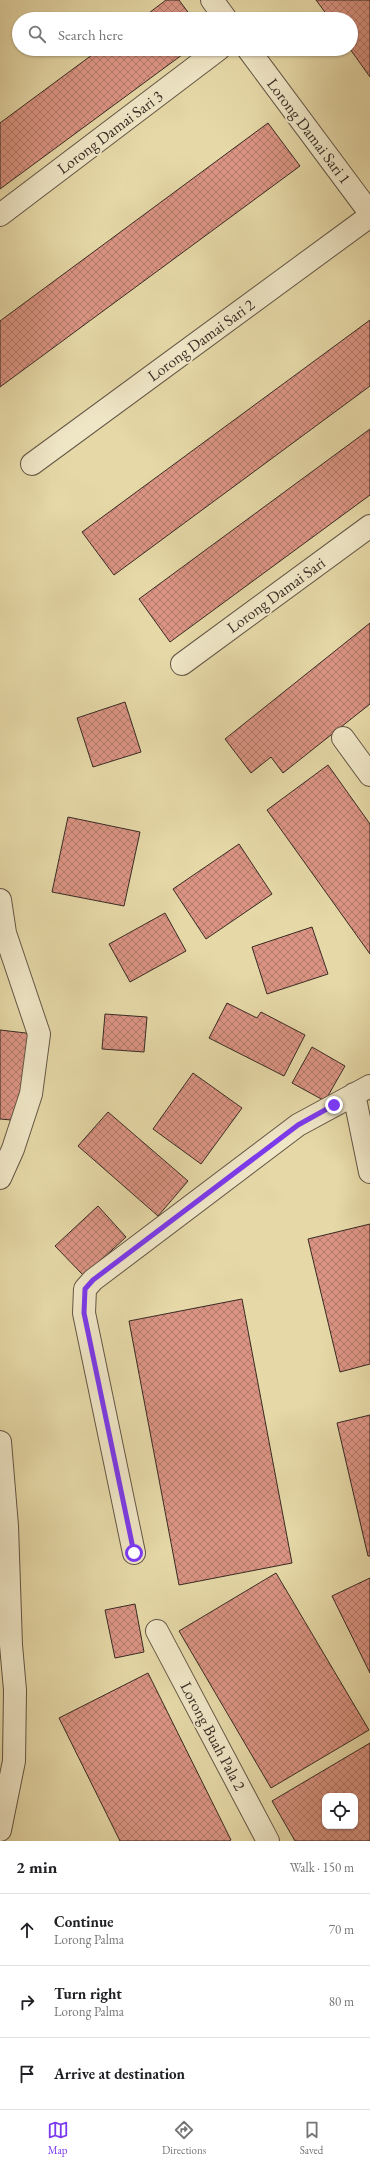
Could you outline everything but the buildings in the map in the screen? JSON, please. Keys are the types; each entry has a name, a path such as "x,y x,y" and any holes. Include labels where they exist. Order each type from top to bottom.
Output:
{"street":[{"path":"212,0 221,12"},
{"name":"Lorong Damai Sari 3","path":"0,215 210,56"},
{"name":"Lorong Damai Sari 1","path":"253,56 370,214"},
{"name":"Lorong Damai Sari 2","path":"32,464 370,214"},
{"name":"Lorong Damai Sari","path":"182,664 370,526"},
{"path":"343,738 370,775"},
{"path":"0,900 5,933 39,1034 31,1094 12,1149 0,1178"},
{"path":"134,1553 84,1313 85,1289 93,1280 298,1125 362,1090 370,1172"},
{"path":"0,1442 7,1526 11,1645 15,1690 14,1761 0,1830"},
{"name":"Lorong Buah Pala 2","path":"157,1631 268,1841"}],"route":[{"path":"134,1553 84,1313 83,1300 85,1289 93,1280 298,1125 334,1105"}]}
